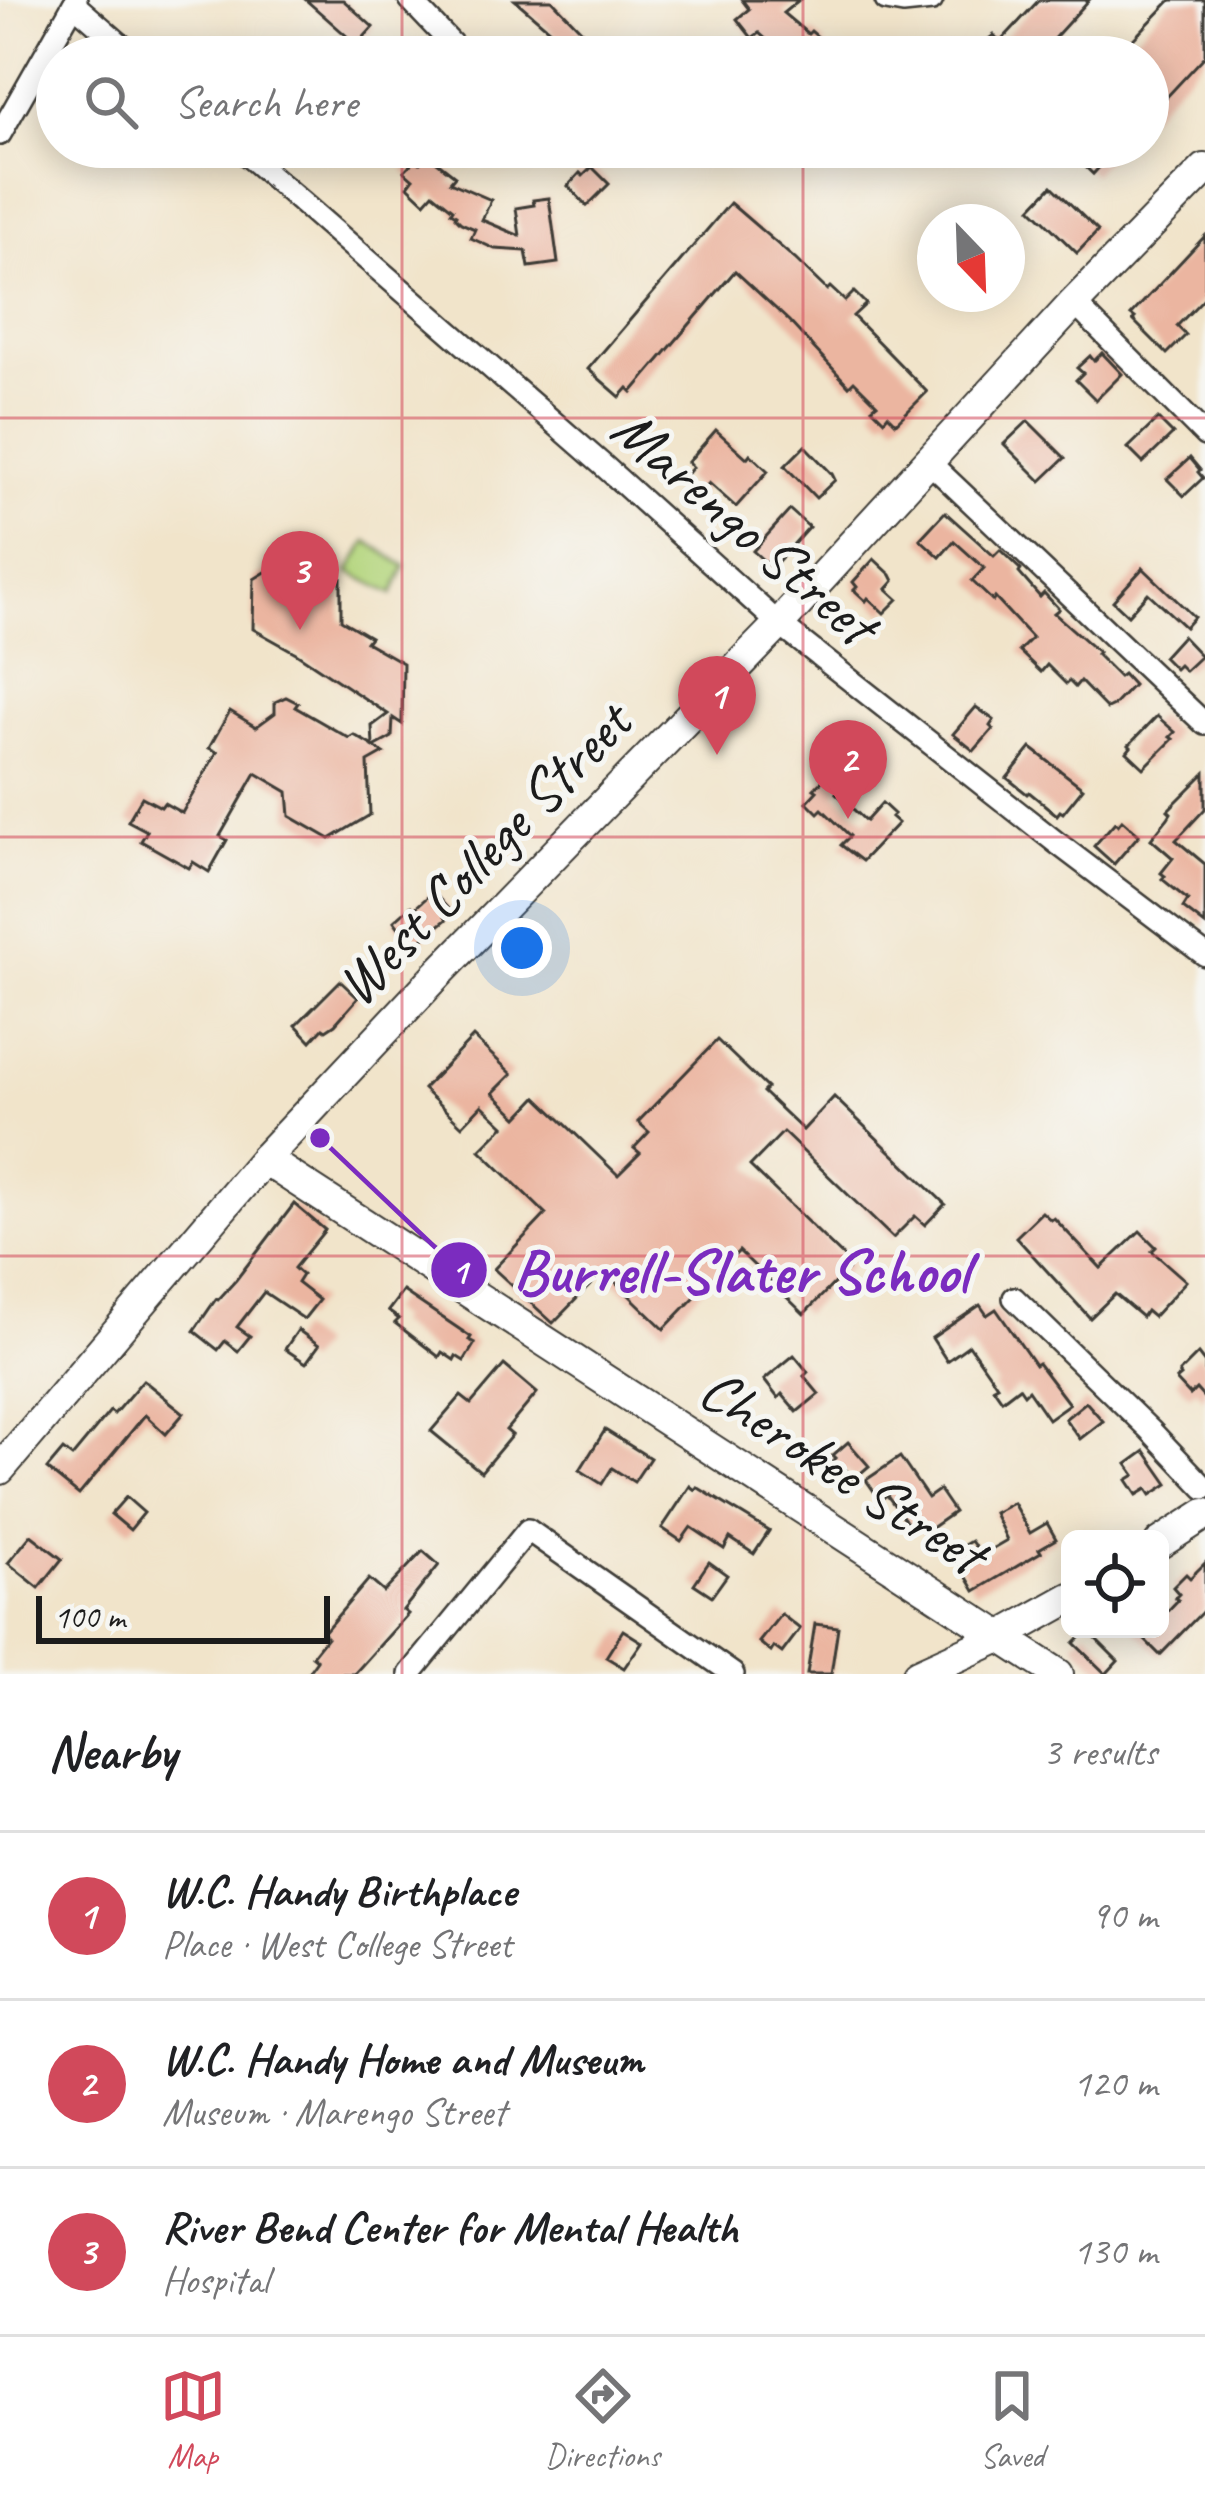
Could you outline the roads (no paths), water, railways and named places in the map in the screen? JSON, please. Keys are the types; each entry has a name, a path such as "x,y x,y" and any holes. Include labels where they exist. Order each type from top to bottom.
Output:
{"street":[{"path":"410,0 444,36"},
{"path":"895,2 932,0"},
{"path":"56,36 75,2 112,36"},
{"path":"0,134 36,71"},
{"name":"Marengo Street","path":"262,168 778,624 1205,955"},
{"name":"West College Street","path":"0,1469 264,1159 778,624 1074,303 1205,169"},
{"path":"1074,303 1205,435"},
{"path":"928,461 1205,724"},
{"name":"Cherokee Street","path":"264,1159 1058,1674"},
{"path":"1014,1298 1205,1488"},
{"path":"0,1429 47,1412"},
{"path":"1169,1537 1205,1514"},
{"path":"410,1674 528,1530 734,1674"},
{"path":"918,1674 1061,1603"}],"place":[{"name":"River Bend Center for Mental Health","path":"300,630"},
{"name":"W.C. Handy Birthplace","path":"717,755"},
{"name":"W.C. Handy Home and Museum","path":"848,819"},
{"name":"Burrell-Slater School","path":"320,1138"}]}
